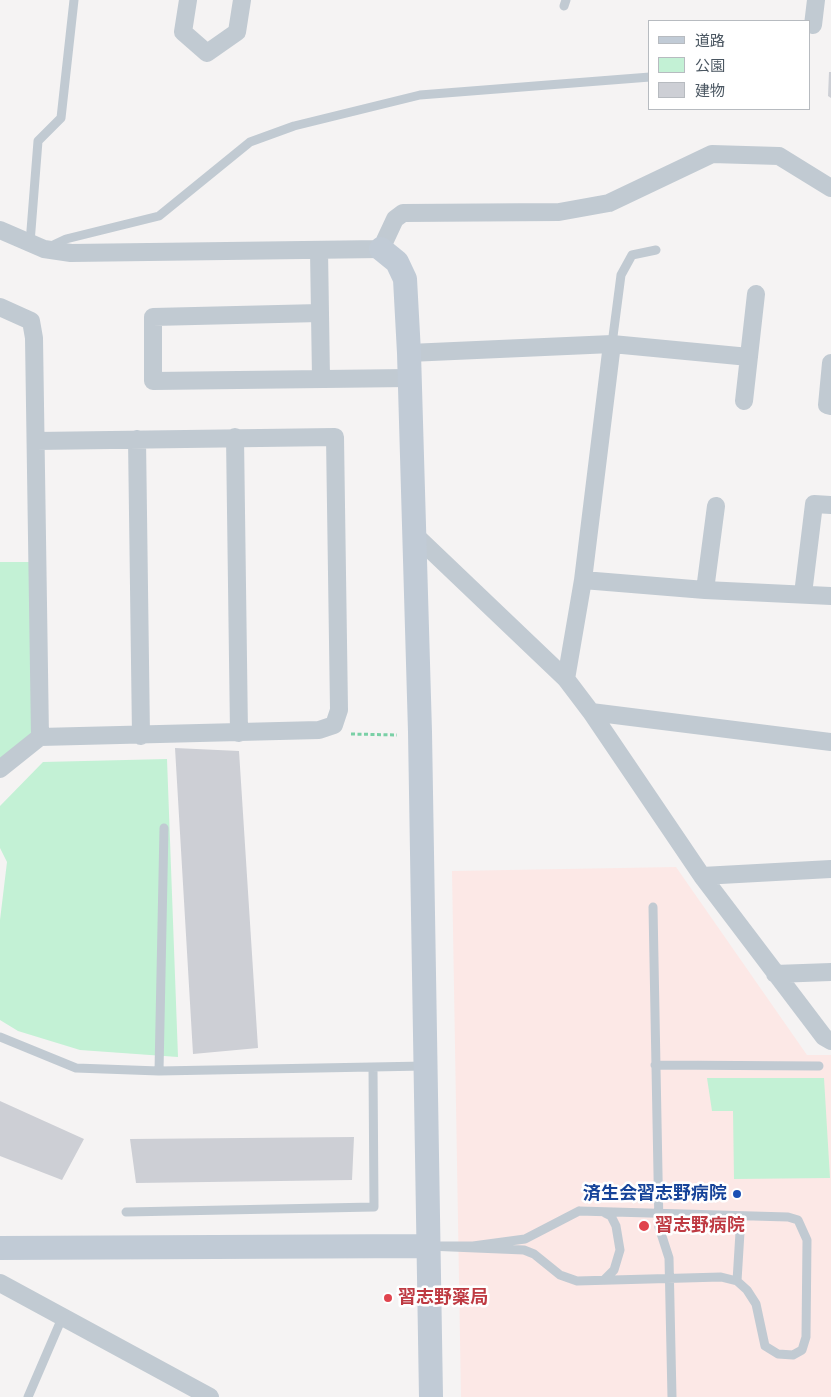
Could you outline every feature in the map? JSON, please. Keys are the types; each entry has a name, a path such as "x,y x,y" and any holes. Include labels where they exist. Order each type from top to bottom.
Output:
{"street":[{"path":"188,0 183,32 208,53 238,32 242,0"},
{"path":"813,25 816,0"},
{"path":"381,249 395,219 403,213 559,212 600,205 609,203 712,154 779,156 831,188"},
{"path":"0,230 37,246 71,253 381,249 397,262 405,279 409,353 420,732 430,1397"},
{"path":"320,250 321,378"},
{"path":"744,401 756,294"},
{"path":"0,307 31,321 34,338 40,738"},
{"path":"320,313 154,317 153,382 409,378"},
{"path":"409,353 612,344 749,357"},
{"path":"566,679 583,580 612,344"},
{"path":"831,363 827,405 831,406"},
{"path":"236,437 239,733"},
{"path":"0,769 40,738 319,730 334,725 339,710 335,437 36,440"},
{"path":"137,439 141,736"},
{"path":"803,594 814,504 831,505"},
{"path":"706,590 716,506"},
{"path":"414,535 566,679 592,712 702,876 824,1037 831,1041"},
{"path":"583,580 706,590 831,596"},
{"path":"592,712 831,742"},
{"path":"702,876 831,869"},
{"path":"775,974 831,972"},
{"path":"0,1248 428,1246"},
{"path":"0,1283 210,1397"}],"lane":[{"path":"74,0 61,118 38,141 37,246 159,216 250,142 294,126 420,95 648,77"},
{"path":"612,344 621,275 632,254 656,250"},
{"path":"159,1071 164,828"},
{"path":"653,907 659,1227 668,1250 672,1397"},
{"path":"0,1038 76,1068 159,1071 425,1066"},
{"path":"655,1065 819,1066"},
{"path":"126,1212 374,1207 373,1067"},
{"path":"579,1211 788,1217 798,1220 804,1228 807,1240 806,1337 802,1350 793,1355 778,1354 766,1346 756,1304 747,1290 737,1281 721,1277 577,1281 560,1275 534,1254 524,1250 428,1246 473,1246 525,1238 579,1211"},
{"path":"602,1212 612,1216 616,1226 620,1250 614,1270 604,1280"},
{"path":"737,1281 741,1216"},
{"path":"28,1397 62,1318"}],"path":[{"path":"334,725 351,734 395,735 420,732"}],"shaded area":[{"name":"習志野病院","path":"676,867 807,1055 831,1055 831,1397 461,1397 452,871"}],"green space":[{"path":"0,562 29,562 40,737 0,764"},
{"path":"167,759 178,1057 80,1050 18,1031 0,1020 0,920 7,862 0,848 0,806 43,762"},
{"path":"707,1078 824,1078 830,1178 734,1179 733,1111 712,1111"}],"building":[{"path":"829,72 831,72 831,98 828,96"},
{"path":"175,748 239,751 258,1048 193,1054"},
{"path":"0,1101 84,1139 62,1180 0,1156"},
{"path":"354,1137 352,1180 136,1183 130,1139"}],"place":[{"name":"済生会習志野病院","path":"737,1194"},
{"name":"習志野病院","path":"644,1226"},
{"name":"習志野薬局","path":"388,1298"}]}
